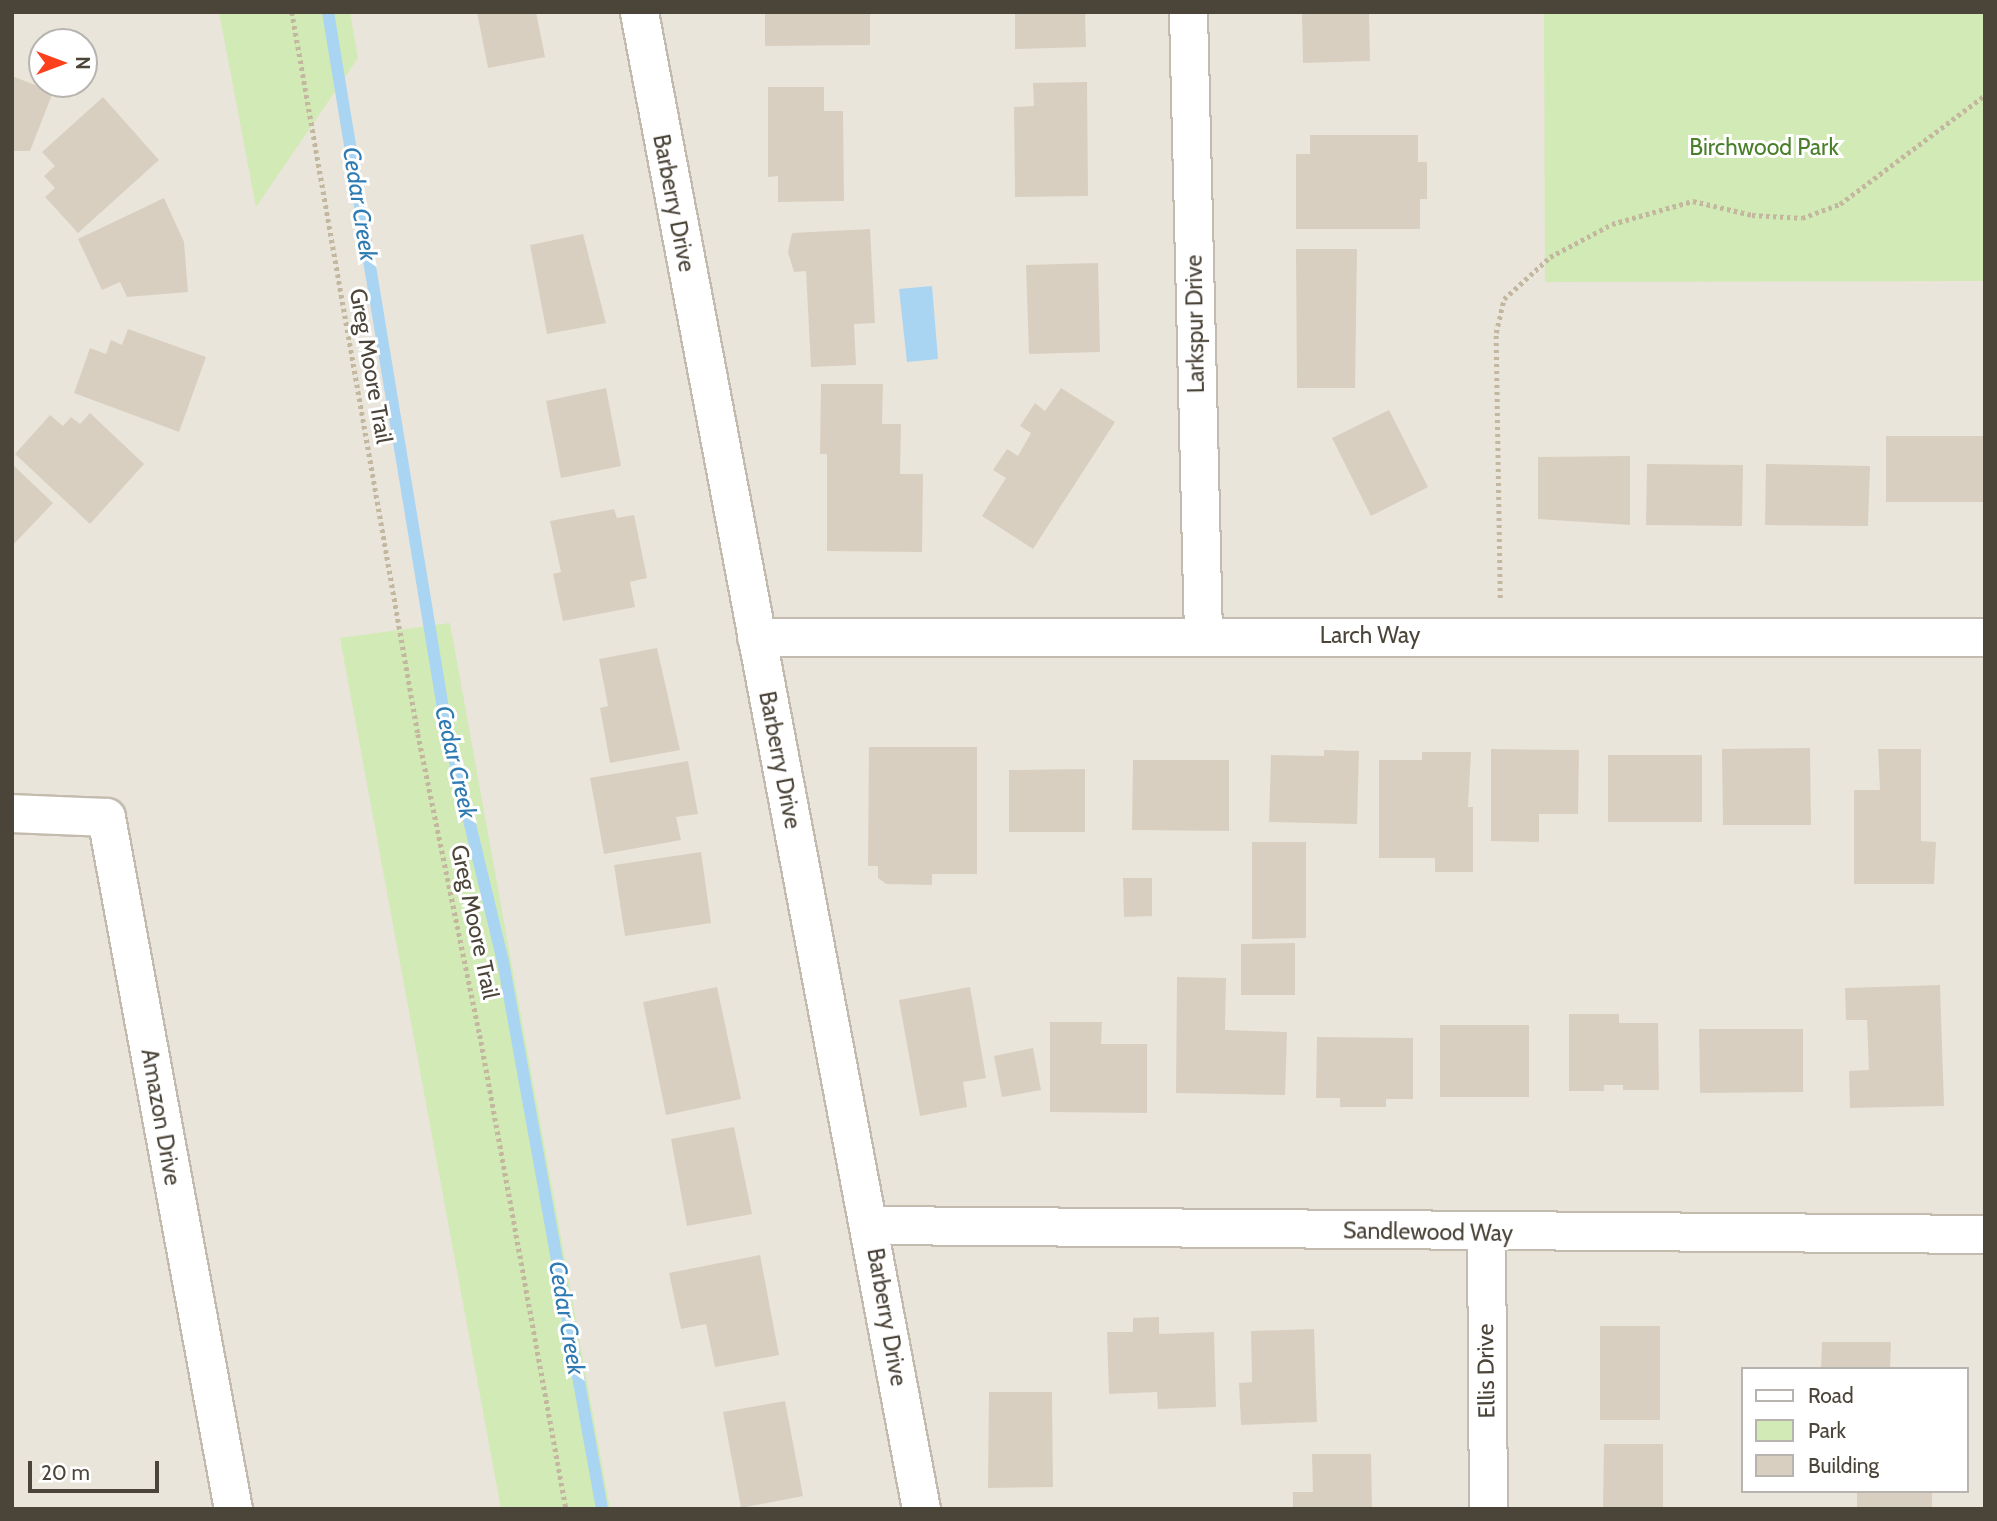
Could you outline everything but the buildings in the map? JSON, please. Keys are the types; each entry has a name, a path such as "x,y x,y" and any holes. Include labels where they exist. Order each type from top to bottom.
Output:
{"street":[{"name":"Barberry Drive","path":"639,12 870,1225 921,1509"},
{"name":"Larkspur Drive","path":"1188,12 1203,635"},
{"name":"Larch Way","path":"756,637 1985,637"},
{"name":"Amazon Drive","path":"12,813 106,817 233,1509"},
{"name":"Sandlewood Way","path":"870,1225 1486,1233 1985,1234"},
{"name":"Ellis Drive","path":"1486,1233 1488,1509"}],"path":[{"name":"Greg Moore Trail","path":"292,12 418,734 480,1035 566,1509"},
{"path":"1496,636 1500,604 1496,333 1504,299 1550,257 1612,224 1693,201 1752,215 1802,218 1840,204 1985,95"}],"shaded area":[{"path":"12,12 1985,12 1985,1509 12,1509"}],"green space":[{"path":"219,12 350,12 358,58 256,207"},
{"name":"Birchwood Park","path":"1544,12 1985,12 1985,281 1545,282"},
{"path":"450,623 610,1509 501,1509 340,638"}],"water":[{"path":"932,286 938,359 907,362 899,289"}],"waterway":[{"name":"Cedar Creek","path":"328,12 445,720 503,961 602,1509"}]}
